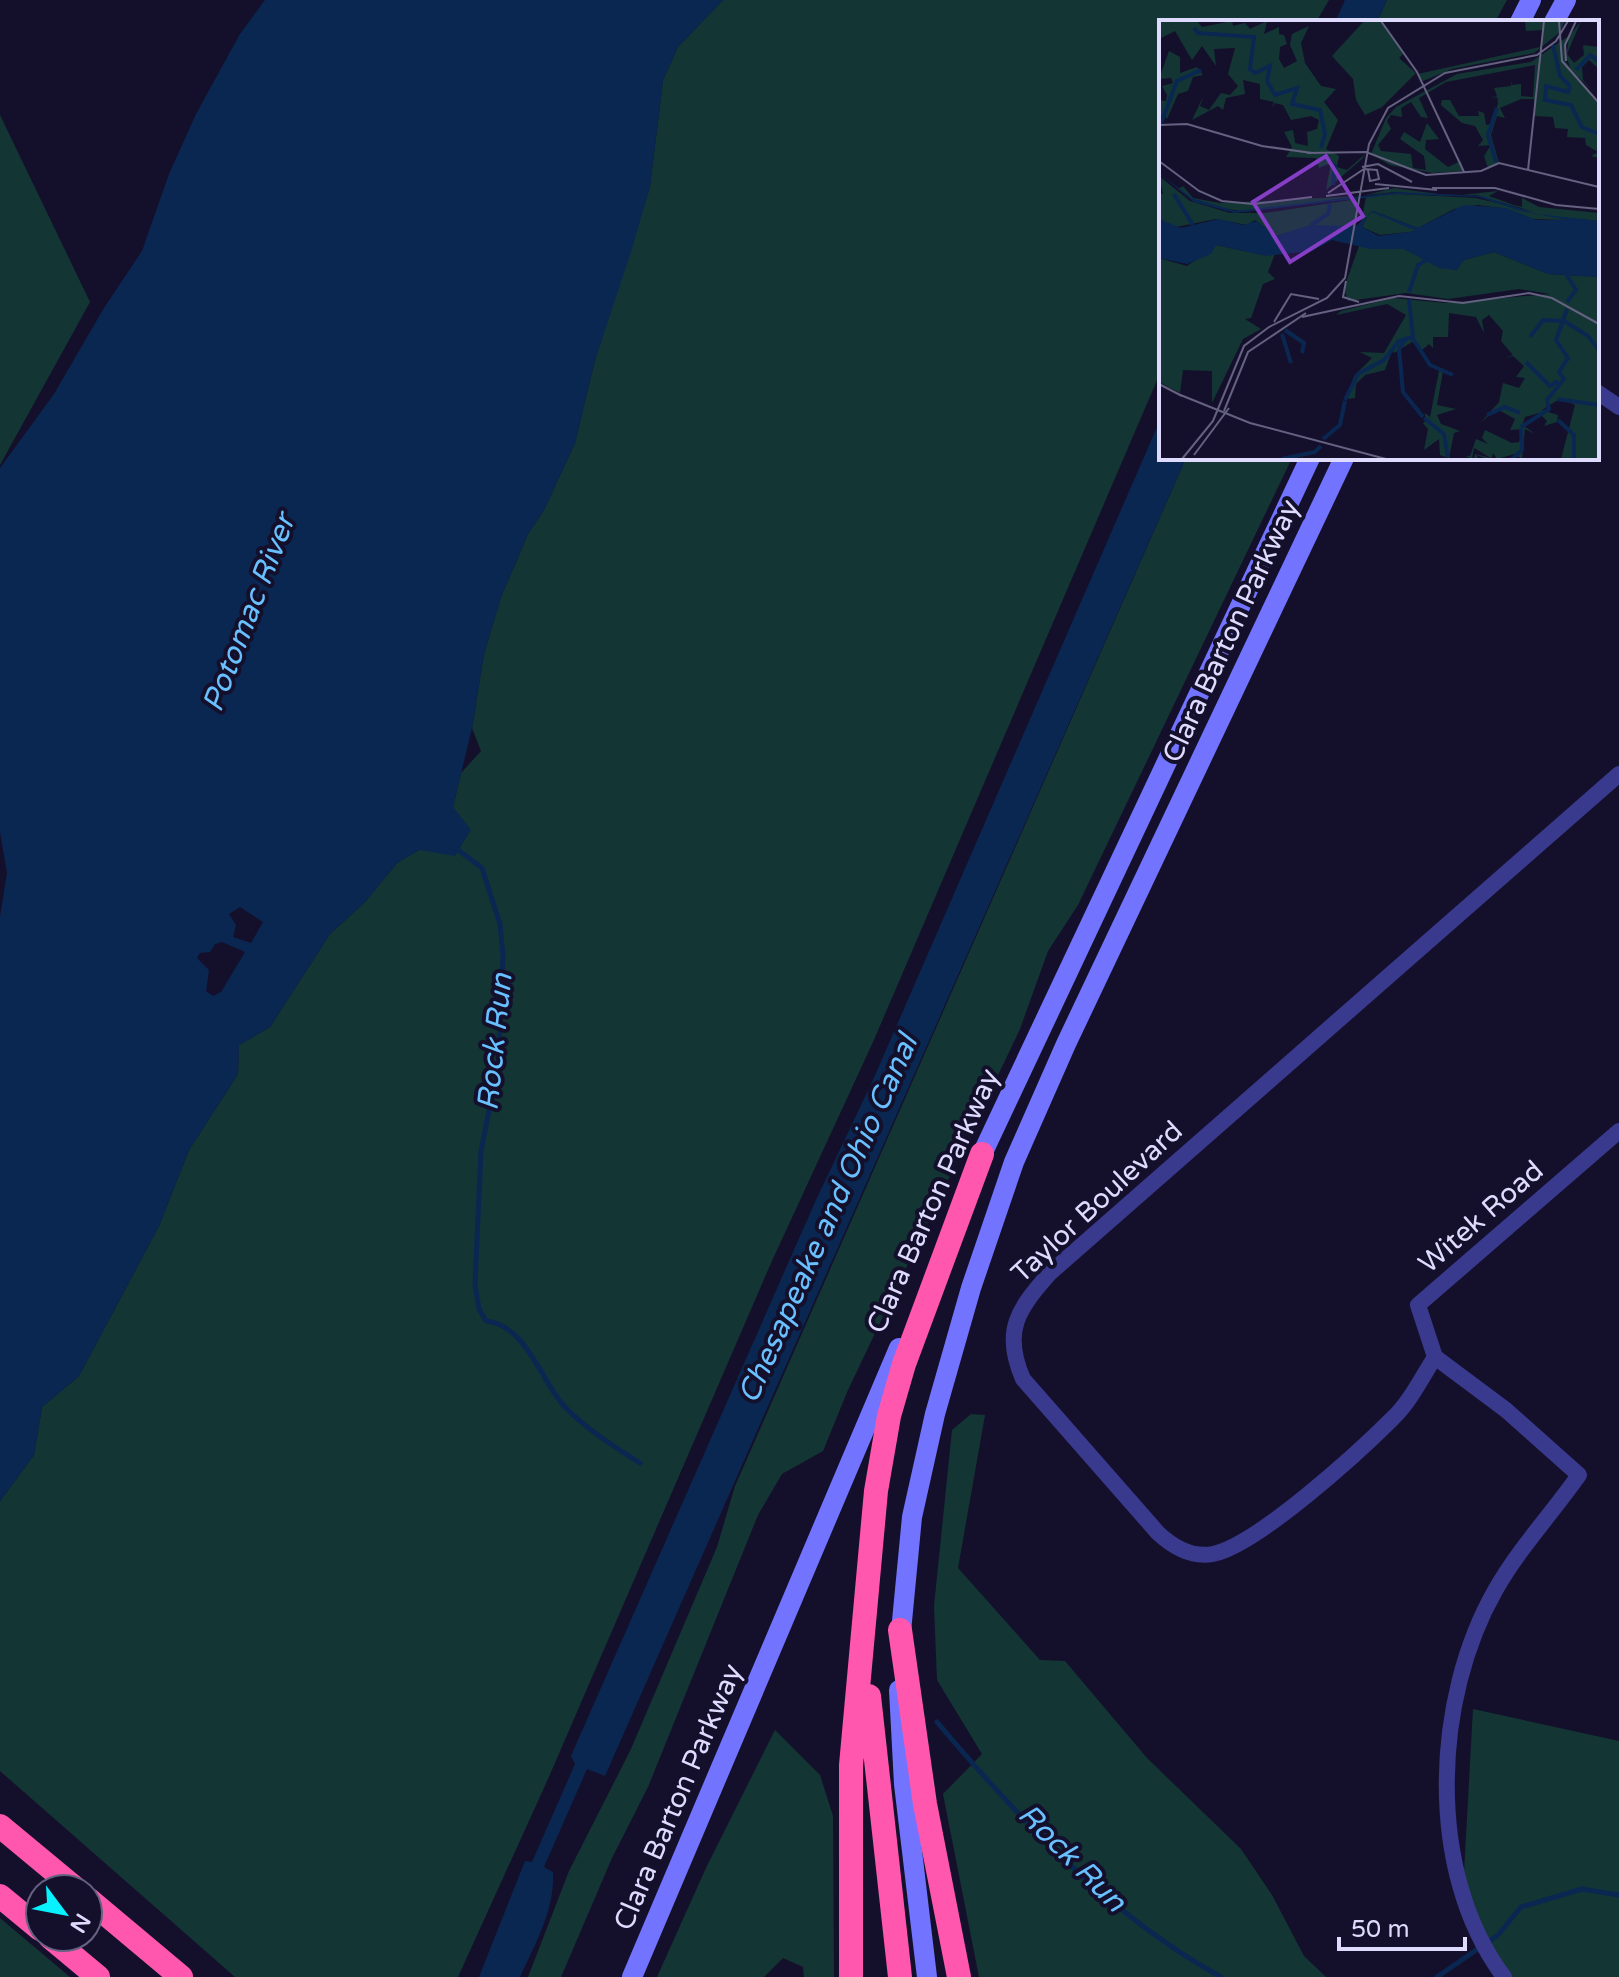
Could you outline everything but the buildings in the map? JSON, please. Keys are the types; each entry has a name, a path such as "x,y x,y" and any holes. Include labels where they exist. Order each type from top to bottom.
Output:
{"highway":[{"path":"851,1977 851,1765 876,1491 892,1405 908,1351 982,1154"},
{"path":"869,1573 867,1675 900,1977"},
{"path":"900,1630 925,1804 959,1977"},
{"path":"0,1826 57,1873"},
{"path":"0,1896 24,1916"},
{"path":"104,1912 181,1977"},
{"path":"69,1953 98,1977"},
{"path":"155,1955 188,1977"}],"main road":[{"path":"1521,20 1531,0"},
{"path":"1555,20 1566,0"},
{"name":"Clara Barton Parkway","path":"632,1977 982,1154 1309,460"},
{"name":"Clara Barton Parkway","path":"927,1977 904,1784 900,1630 912,1517 935,1414 971,1288 1014,1162 1066,1044 1343,460"}],"street":[{"path":"1599,393 1619,407"},
{"name":"Taylor Boulevard","path":"1435,1357 1395,1417 1264,1530 1232,1548 1210,1555 1188,1553 1158,1533 1023,1379 1013,1356 1011,1340 1028,1297 1050,1273 1619,774"},
{"name":"Witek Road","path":"1435,1357 1418,1305 1619,1131"},
{"path":"1435,1357 1506,1410 1579,1475 1496,1588 1463,1661 1449,1727 1445,1802 1472,1918 1502,1974"}],"green space":[{"path":"723,0 1329,0 1317,20 1159,20 1159,376 873,1042 771,1263 548,1779 458,1977 235,1977 0,1771 0,1501 34,1455 42,1407 79,1376 159,1226 189,1150 238,1074 239,1045 270,1027 330,934 365,902 397,863 419,850 453,807 461,773 481,751 472,728 484,654 501,597 528,534 544,510 575,443 595,360 650,187 663,80 678,47"},
{"path":"1387,0 1507,0 1496,20 1378,20"},
{"path":"0,115 90,302 0,465"},
{"path":"1185,460 1291,460 1078,905 1048,951 1020,1029 848,1390 823,1451 782,1474 758,1515 648,1787 612,1858 561,1977 528,1977 569,1871 631,1749 717,1547 735,1486"},
{"path":"971,1414 985,1415 958,1568 1040,1660 1065,1661 1147,1758 1241,1849 1272,1895 1304,1956 1326,1977 979,1977 943,1794 982,1754 937,1680 934,1606 952,1430"},
{"path":"1473,1709 1619,1741 1619,1977 1504,1977 1463,1891"},
{"path":"775,1730 820,1775 833,1816 834,1977 804,1977 803,1967 783,1958 764,1977 657,1977 706,1868"},
{"path":"0,1918 24,1938 24,1953 42,1953 70,1977 0,1977"}],"water":[{"name":"Potomac River","path":"265,0 723,0 678,47 663,80 650,187 595,360 575,443 544,510 528,534 501,597 484,654 472,728 453,807 471,830 455,856 419,850 397,863 365,902 330,934 270,1027 239,1045 238,1074 189,1150 159,1226 79,1376 42,1407 34,1455 0,1501 0,917 7,873 0,832 0,468 54,394 104,308 142,251 169,174 196,114 240,34","holes":["240,907 263,922 251,943 233,937 236,925 229,914","222,942 245,952 221,992 213,996 206,991 209,970 197,958 200,953 210,952 215,944"]},
{"path":"1345,0 1387,0 1378,20 1336,20"},
{"name":"Chesapeake and Ohio Canal","path":"1159,423 1159,460 1185,460 605,1776 587,1769 544,1867 553,1872 553,1886 543,1926 532,1952 520,1977 479,1977 525,1861 532,1862 575,1764 571,1756 816,1200 873,1080"}],"waterway":[{"name":"Rock Run","path":"453,846 482,868 500,924 503,956 498,1065 481,1151 475,1285 479,1309 486,1321 512,1332 522,1343 555,1395 572,1414 640,1463"},
{"name":"Rock Run","path":"937,1722 1000,1794 1068,1863 1141,1925 1221,1977"},
{"name":"Rock Run","path":"1437,1977 1498,1935 1521,1907 1582,1889 1619,1895"}]}
